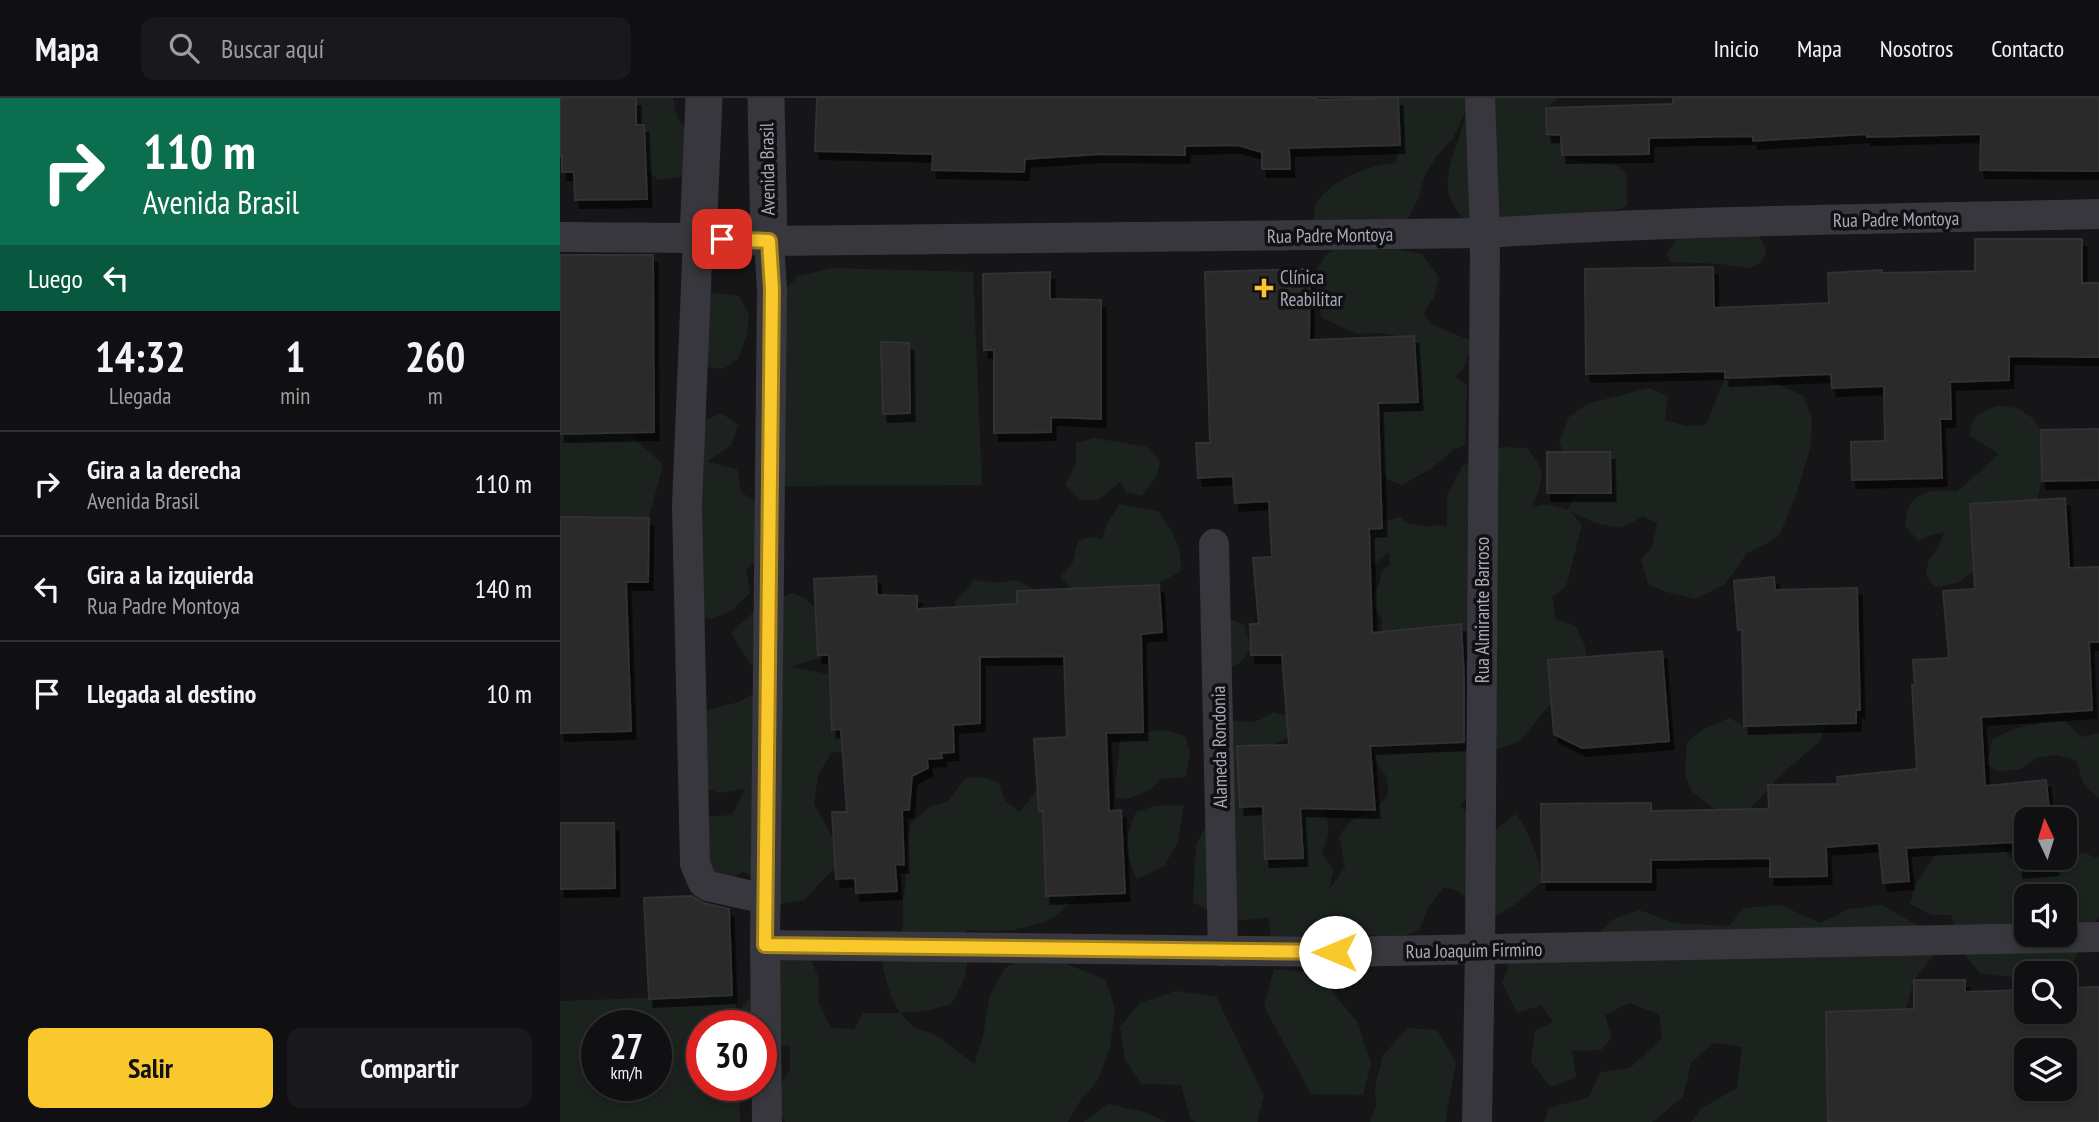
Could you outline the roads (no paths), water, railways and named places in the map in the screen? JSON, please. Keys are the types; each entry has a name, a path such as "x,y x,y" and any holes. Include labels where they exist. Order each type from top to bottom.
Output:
{"street":[{"path":"704,98 687,505 695,864 703,883 708,886 766,899"},
{"name":"Avenida Brasil","path":"766,98 772,289 765,945 767,1122"},
{"name":"Rua Almirante Barroso","path":"1477,1122 1485,233 1480,98"},
{"name":"Rua Padre Montoya","path":"560,237 769,241 1485,233 2099,214"},
{"name":"Alameda Rondonia","path":"1214,544 1223,951"},
{"name":"Rua Joaquim Firmino","path":"765,945 1223,951 1480,950 2099,937"}],"place":[{"name":"Clínica Reabilitar","path":"1264,288"}]}
